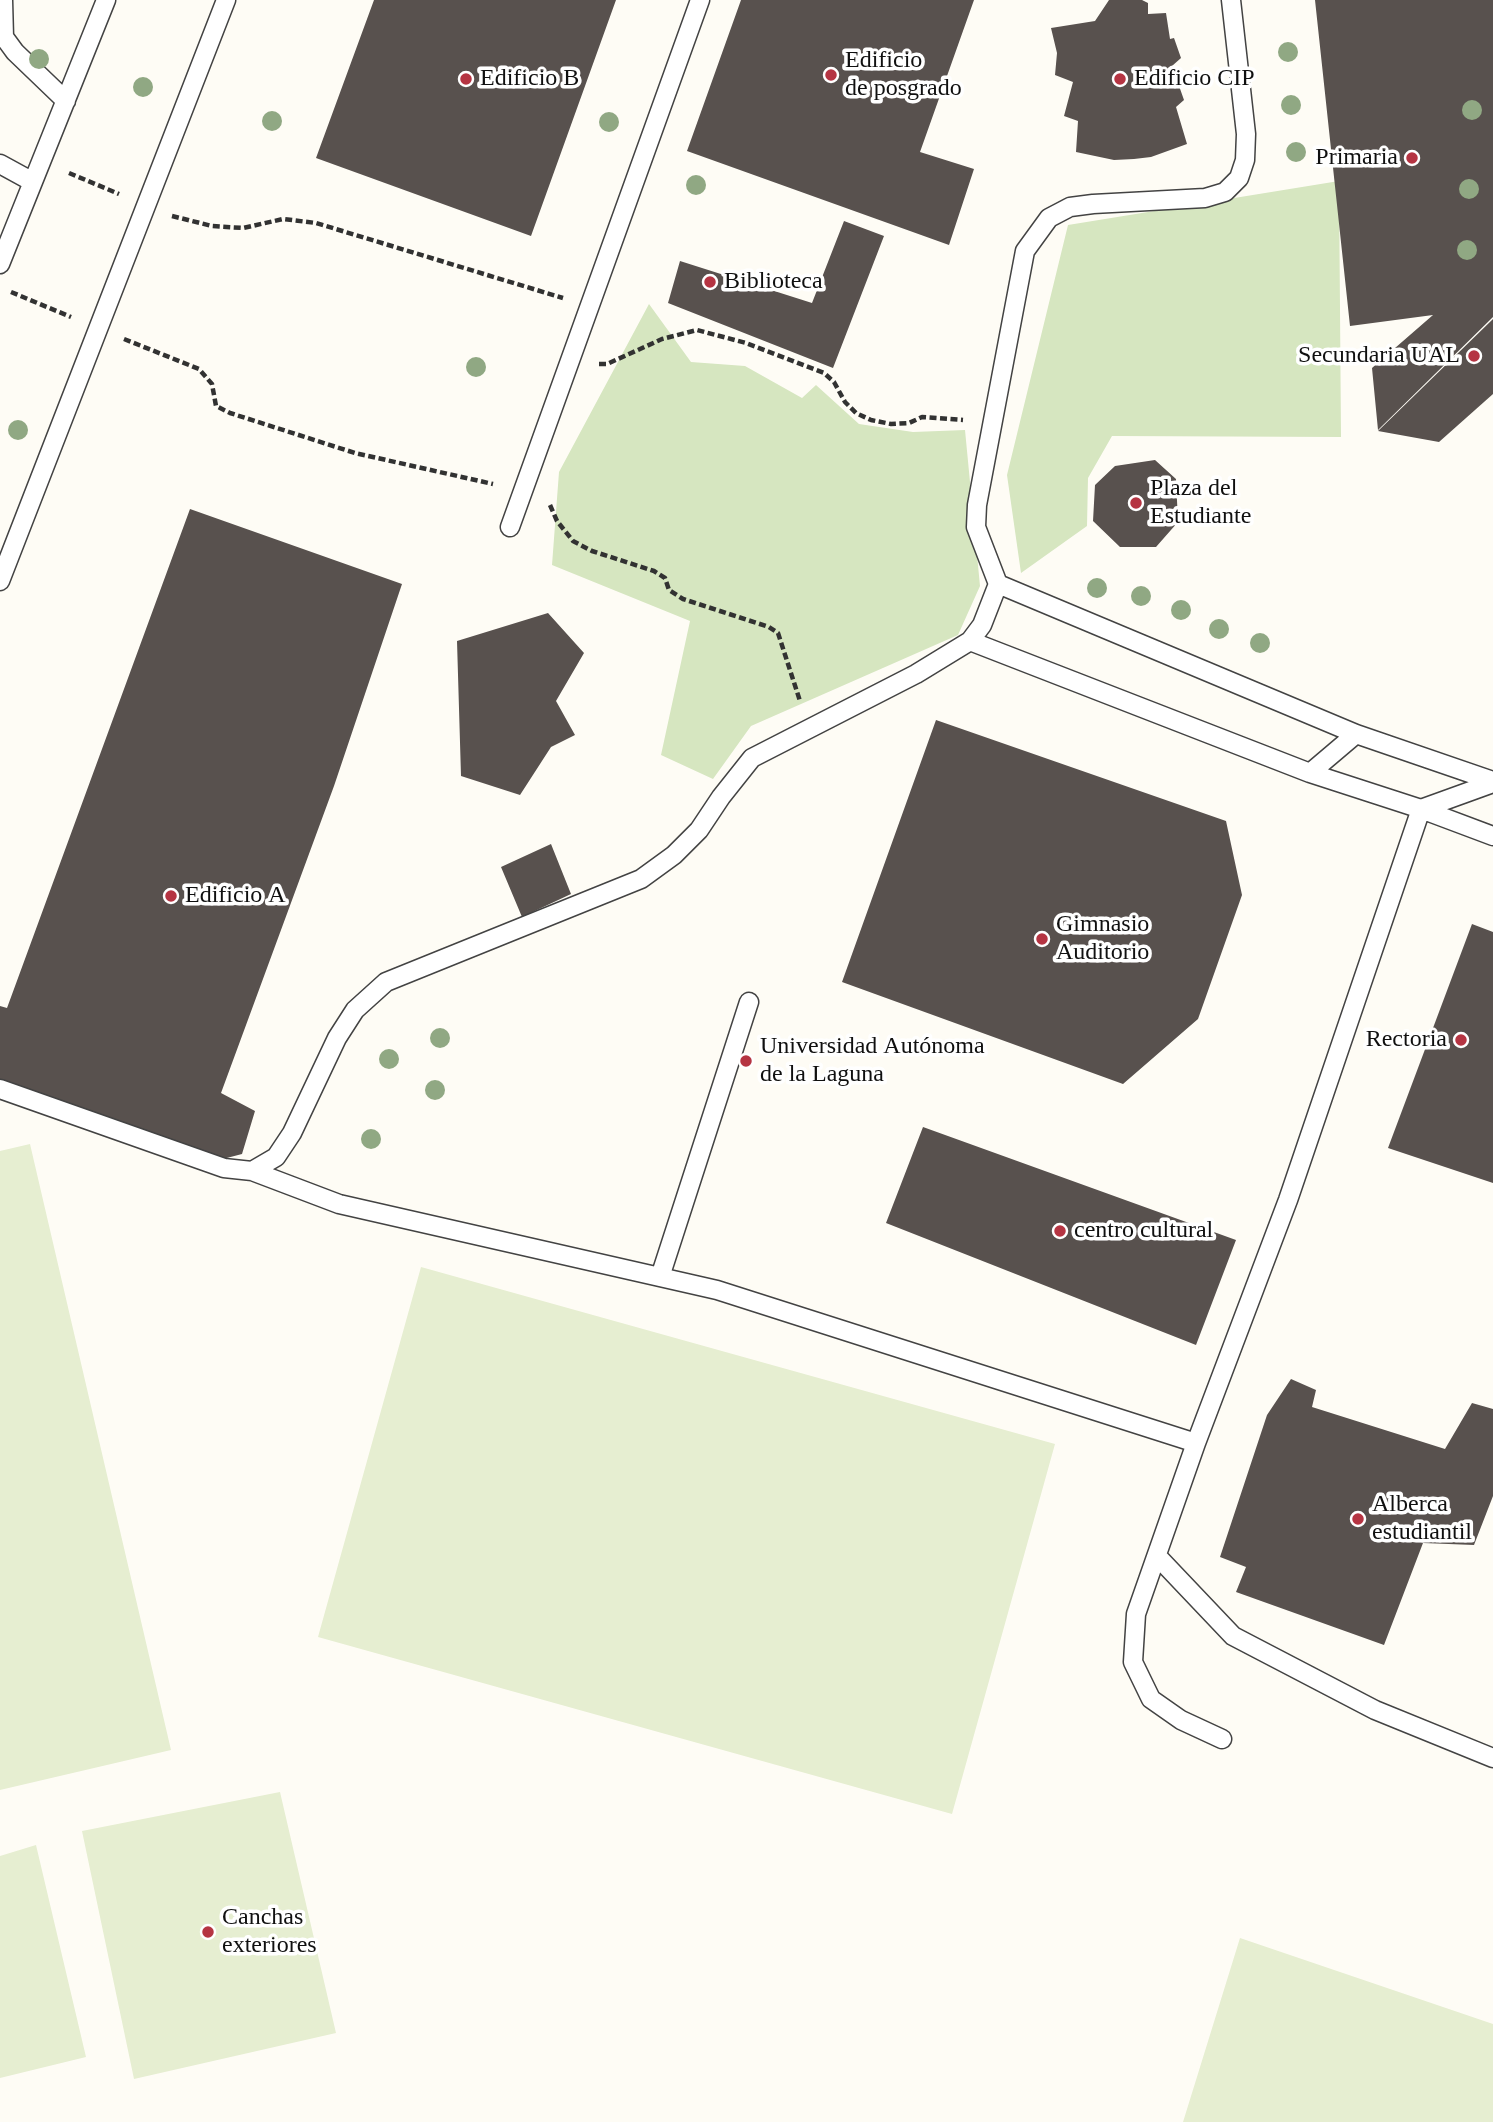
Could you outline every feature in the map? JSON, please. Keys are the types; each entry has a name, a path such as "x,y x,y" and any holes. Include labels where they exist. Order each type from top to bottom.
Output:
{"lane":[{"path":"3,0 4,37 15,52 66,101"},
{"path":"0,264 3,244 33,183 106,0"},
{"path":"0,581 226,0"},
{"path":"510,527 700,0"},
{"path":"252,1171 276,1157 292,1133 337,1038 355,1010 386,982 641,879 674,855 699,830 752,758 916,674 970,641 982,625 998,584 975,527 976,505 1024,251 1049,218 1070,207 1205,198 1225,192 1239,178 1245,160 1246,134 1231,0"},
{"path":"0,164 33,183"},
{"path":"998,584 1356,734 1493,782"},
{"path":"970,641 1310,773 1421,808 1493,836"},
{"path":"1310,773 1356,734"},
{"path":"1421,808 1493,782"},
{"path":"1222,1739 1181,1720 1151,1699 1133,1662 1136,1614 1196,1443 1288,1200 1421,808"},
{"path":"660,1277 749,1002"},
{"path":"0,1089 224,1168 252,1171 339,1204 717,1290 1196,1443"},
{"path":"1157,1556 1233,1636 1375,1710 1493,1758"}],"path":[{"path":"41,161 175,217 212,226 243,228 283,219 316,223 590,306"},
{"path":"0,287 199,369 212,384 216,406 230,413 355,453 523,491 539,497 551,505 557,521 573,541 592,551 654,571 665,578 669,590 683,599 769,627 778,633 810,728"},
{"path":"573,355 596,364 607,364 662,339 697,330 746,343 824,373 834,382 845,402 856,413 872,420 891,424 909,423 922,417 931,417 992,423"}],"green space":[{"path":"1339,181 1341,437 1112,436 1088,478 1087,526 1021,573 1007,475 1068,225"},
{"path":"649,304 691,362 745,366 802,398 816,385 859,424 913,432 965,430 980,586 958,635 751,726 713,779 661,755 690,621 552,565 559,472"},
{"path":"30,1144 171,1750 0,1790 0,1151"},
{"path":"421,1267 1055,1444 952,1814 318,1637"},
{"name":"Canchas exteriores","path":"280,1792 336,2033 134,2079 82,1831"},
{"path":"36,1845 86,2057 0,2078 0,1856"},
{"path":"1240,1938 1493,2024 1493,2122 1183,2122"}],"building":[{"name":"Edificio B","path":"374,0 616,0 531,236 316,158"},
{"name":"Edificio de posgrado","path":"741,0 974,0 920,152 974,169 949,245 687,151"},
{"name":"Edificio CIP","path":"1109,0 1142,0 1148,3 1148,14 1166,13 1170,39 1174,38 1181,58 1172,66 1184,100 1176,107 1187,144 1151,157 1134,159 1114,160 1076,152 1078,121 1064,116 1073,82 1055,75 1057,53 1051,28 1095,21"},
{"name":"Primaria","path":"1315,0 1493,0 1493,317 1378,430 1372,368 1433,315 1350,326"},
{"name":"Biblioteca","path":"844,221 884,236 833,368 668,303 680,261 812,303"},
{"name":"Secundaria UAL","path":"1493,319 1493,394 1439,442 1378,431"},
{"name":"Plaza del Estudiante","path":"1155,460 1176,479 1178,522 1156,547 1120,547 1093,521 1095,485 1115,466"},
{"name":"Edificio A","path":"190,509 402,584 334,786 221,1093 255,1111 242,1154 219,1160 0,1084 0,1006 7,1008"},
{"path":"548,613 584,653 556,701 575,735 551,747 520,795 461,776 457,641"},
{"name":"Gimnasio Auditorio","path":"936,720 1226,821 1242,895 1198,1019 1123,1084 842,982"},
{"path":"551,844 571,894 522,917 501,867"},
{"name":"Rectoria","path":"1472,924 1493,932 1493,1183 1388,1148"},
{"name":"centro cultural","path":"923,1127 1236,1240 1196,1345 886,1223"},
{"name":"Alberca estudiantil","path":"1291,1379 1316,1390 1312,1407 1445,1449 1472,1403 1493,1409 1493,1496 1474,1545 1423,1543 1384,1645 1236,1592 1246,1567 1220,1557 1267,1415"}],"place":[{"name":"Edificio de posgrado","path":"831,75"},
{"name":"Edificio B","path":"466,79"},
{"name":"Edificio CIP","path":"1120,79"},
{"name":"Primaria","path":"1412,158"},
{"name":"Biblioteca","path":"710,282"},
{"name":"Secundaria UAL","path":"1474,356"},
{"name":"Plaza del Estudiante","path":"1136,503"},
{"name":"Edificio A","path":"171,896"},
{"name":"Gimnasio Auditorio","path":"1042,939"},
{"name":"Rectoria","path":"1461,1040"},
{"name":"Universidad Autónoma de la Laguna","path":"746,1061"},
{"name":"centro cultural","path":"1060,1231"},
{"name":"Alberca estudiantil","path":"1358,1519"},
{"name":"Canchas exteriores","path":"208,1932"}]}
